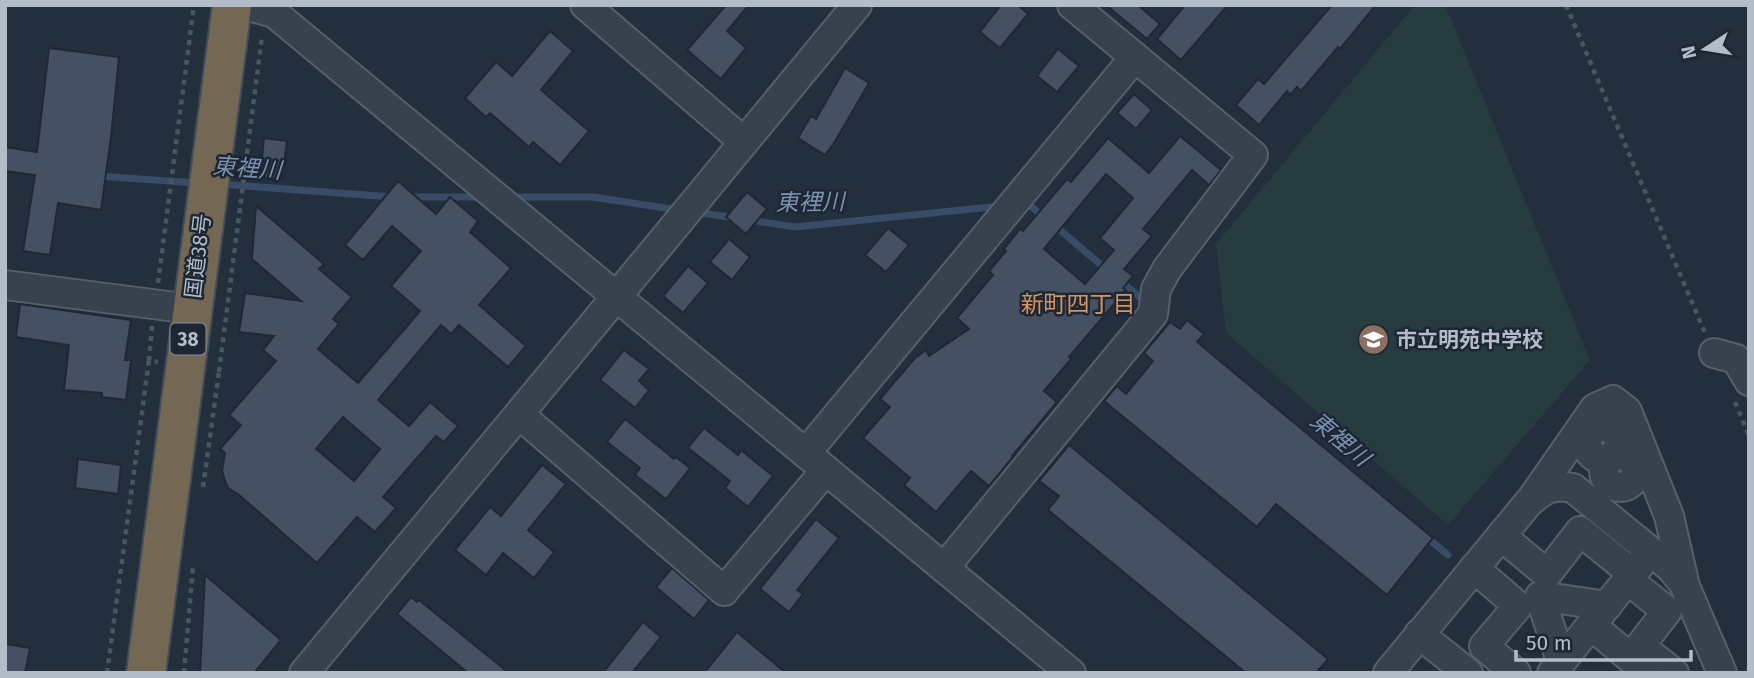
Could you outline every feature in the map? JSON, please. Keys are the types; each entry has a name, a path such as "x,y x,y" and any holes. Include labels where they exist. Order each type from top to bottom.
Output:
{"highway":[{"name":"国道38号","path":"146,673 184,366 173,306 247,7"}],"street":[{"path":"585,5 744,142"},
{"path":"304,673 857,5"},
{"path":"944,568 1153,314 1156,289 1167,269 1253,155 1072,5"},
{"path":"247,7 274,13 1071,673"},
{"path":"520,415 724,591 816,461 1135,57"},
{"path":"5,285 173,306"},
{"path":"1714,353 1736,359 1741,391"},
{"path":"1388,673 1529,502 1595,408 1613,400 1627,411 1669,516 1663,550 1630,577 1557,667"},
{"path":"1529,502 1544,490 1560,485 1600,454 1607,482 1616,487 1627,486 1671,568 1684,584 1710,666"},
{"path":"1560,485 1573,488 1663,550"},
{"path":"1501,536 1547,573 1580,531 1667,611 1640,646 1674,673"},
{"path":"1474,568 1518,606 1484,646 1516,673"},
{"path":"1557,667 1540,596 1599,615 1634,668"},
{"path":"1419,634 1463,671"}],"path":[{"path":"184,366 173,306 194,5"},
{"path":"1566,5 1714,353"},
{"path":"107,673 184,366 247,7"},
{"path":"1741,391 1749,436"}],"green space":[{"path":"1415,5 1445,5 1590,360 1448,525 1226,333 1216,244"}],"building":[{"path":"726,5 749,5 727,31 746,48 721,79 687,50"},
{"path":"1001,5 1018,5 1028,14 1000,48 980,32"},
{"path":"1106,5 1138,5 1160,24 1147,39"},
{"path":"1185,5 1228,5 1181,60 1157,39"},
{"path":"1332,5 1376,5 1301,91 1297,87 1290,95 1287,91 1259,125 1236,105 1258,79 1264,84"},
{"path":"550,31 573,51 541,90 589,131 560,165 533,142 529,147 490,113 486,117 465,98 496,62 512,76"},
{"path":"49,48 119,57 101,210 58,203 50,255 23,251 35,175 5,171 5,147 37,152"},
{"path":"1058,49 1079,66 1057,92 1037,76"},
{"path":"845,68 869,83 825,155 798,138 811,116 816,119"},
{"path":"1134,94 1152,110 1136,129 1117,113"},
{"path":"1180,136 1221,170 1209,185 1192,170 1143,229 1152,236 1124,269 1133,276 1123,288 1126,290 1044,391 1057,402 989,486 971,471 936,512 904,485 910,478 863,438 890,407 880,399 915,358 926,350 929,356 969,329 957,318 993,275 989,271 1006,251 1004,249 1067,179 1071,182 1108,138 1149,173","holes":["1106,174 1133,198 1100,238 1114,250 1085,284 1044,249"]},
{"path":"264,138 287,141 282,180 260,177"},
{"path":"398,181 436,214 450,197 478,221 470,232 511,268 479,305 526,346 508,367 459,325 451,334 441,325 378,400 409,426 430,402 458,426 444,442 436,436 383,497 396,508 375,532 357,517 317,563 228,488 222,471 225,453 220,449 241,425 229,415 276,361 263,350 274,336 239,332 245,293 301,301 252,259 256,206 324,264 319,269 352,297 333,319 339,324 318,349 358,383 420,311 391,286 421,251 392,226 363,260 345,245","holes":["343,417 380,449 354,481 316,449"]},
{"path":"747,192 767,209 746,234 726,217"},
{"path":"888,228 909,245 886,272 865,255"},
{"path":"729,239 750,257 732,280 710,262"},
{"path":"688,266 708,283 683,313 663,296"},
{"path":"20,304 131,320 125,360 131,360 126,400 102,397 102,393 64,390 69,345 16,337"},
{"path":"1187,320 1204,334 1197,342 1433,538 1387,595 1276,504 1257,527 1104,401 1117,386 1126,394 1153,361 1144,353 1170,322 1180,329"},
{"path":"624,350 649,369 639,381 649,390 635,408 600,380"},
{"path":"625,419 674,459 676,457 690,468 666,499 635,475 640,468 607,442"},
{"path":"704,428 738,455 741,450 773,476 748,507 725,488 730,481 688,448"},
{"path":"1069,445 1328,659 1316,673 1246,673 1048,510 1059,496 1039,481"},
{"path":"78,459 121,465 118,494 75,488"},
{"path":"542,465 566,484 528,530 554,552 534,578 503,553 486,575 455,550 490,507 501,516"},
{"path":"816,519 839,538 797,590 803,594 789,612 760,589"},
{"path":"672,568 709,600 694,619 656,587"},
{"path":"205,575 281,640 254,673 200,673"},
{"path":"411,597 417,602 419,600 509,673 468,673 397,614"},
{"path":"643,622 661,637 632,673 603,673"},
{"path":"737,632 786,673 704,673"},
{"path":"5,644 30,648 25,673 5,673"}],"waterway":[{"name":"東裡川","path":"97,176 197,183"},
{"name":"東裡川","path":"219,184 392,197"},
{"name":"東裡川","path":"408,197 483,197"},
{"name":"東裡川","path":"509,197 593,197 678,210"},
{"name":"東裡川","path":"1024,203 1045,218"},
{"name":"東裡川","path":"749,220 795,227 1001,206"},
{"name":"東裡川","path":"697,212 734,218"},
{"name":"東裡川","path":"1054,225 1107,270"},
{"name":"東裡川","path":"1118,279 1147,303"},
{"name":"東裡川","path":"1424,535 1448,555"}],"place":[{"name":"市立明苑中学校","path":"1373,340"}],"district":[{"name":"新町四丁目","path":"1078,304"}]}
